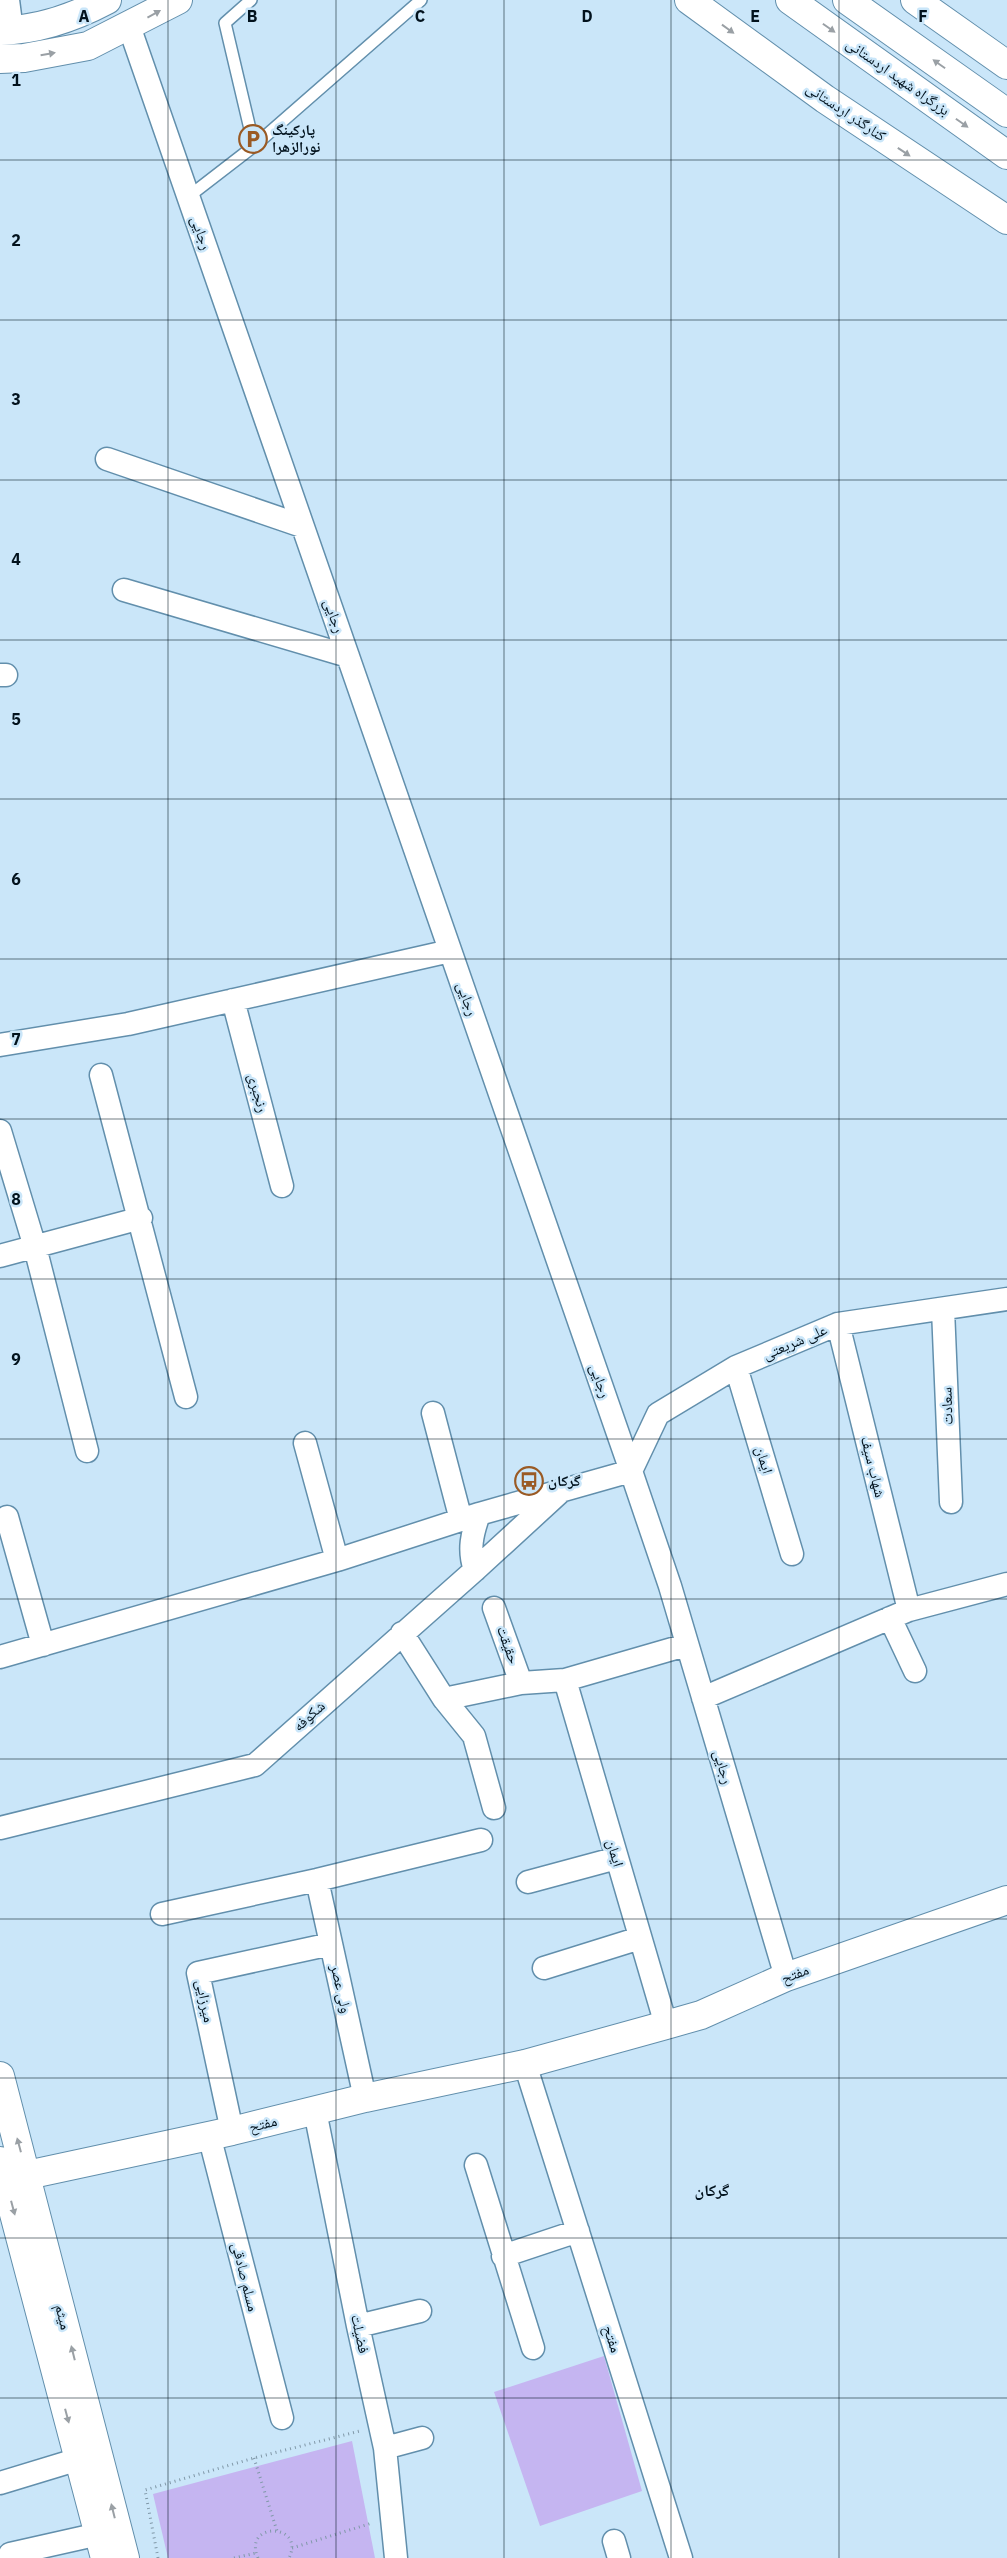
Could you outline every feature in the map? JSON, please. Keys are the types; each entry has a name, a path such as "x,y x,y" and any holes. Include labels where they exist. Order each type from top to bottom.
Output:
{"main road":[{"path":"6,31 78,16 107,0"},
{"path":"120,0 129,26"},
{"path":"0,59 24,58 88,46 178,0"},
{"name":"کنارگذر اردستانی","path":"689,0 825,99 1007,220"},
{"name":"بزرگراه شهید اردستانی","path":"790,0 1007,155"},
{"path":"847,0 1007,113"},
{"path":"916,0 1007,65"},
{"name":"مفتح","path":"8,2174 220,2133 365,2098 525,2064 701,2015 786,1977 1007,1900"},
{"name":"میثم","path":"0,2076 8,2174 102,2546"},
{"name":"میثم","path":"8,2174 125,2558"}],"street":[{"path":"6,31 8,0"},
{"name":"رجایی","path":"129,26 670,1586 786,1977"},
{"path":"106,459 302,526"},
{"path":"124,590 348,656"},
{"path":"0,1045 128,1024 450,951"},
{"name":"رنجبری","path":"233,1000 282,1186"},
{"path":"101,1075 141,1218 186,1397"},
{"path":"0,1130 35,1247 87,1451"},
{"path":"0,1256 141,1218"},
{"name":"علی شریعتی","path":"631,1471 658,1414 736,1367 838,1324 1007,1299"},
{"name":"سعادت","path":"943,1309 952,1502"},
{"name":"شهاب سیف","path":"838,1324 900,1614 915,1671"},
{"name":"ایمان","path":"736,1367 792,1554"},
{"path":"433,1413 470,1517 471,1558 475,1570"},
{"path":"305,1443 337,1560"},
{"path":"0,1658 337,1560 470,1517 631,1471"},
{"name":"شکوفه","path":"0,1828 255,1765 559,1493"},
{"path":"7,1517 43,1645"},
{"path":"703,1698 900,1614 1007,1584"},
{"name":"حقیقت","path":"494,1608 521,1683"},
{"path":"402,1633 444,1699 474,1736 494,1808"},
{"path":"444,1699 521,1683 565,1680 686,1645"},
{"name":"ایمان","path":"565,1680 666,2025"},
{"path":"162,1914 317,1880 481,1840"},
{"path":"528,1882 617,1858"},
{"name":"ولی عصر","path":"317,1880 365,2098"},
{"path":"544,1968 640,1938"},
{"name":"میرزایی","path":"220,2133 198,1973 331,1944"},
{"name":"مفتح","path":"525,2064 681,2558"},
{"name":"فضیلت","path":"315,2111 382,2437 396,2558"},
{"name":"مسلم صادقی","path":"220,2133 282,2418"},
{"path":"476,2165 533,2348"},
{"path":"503,2256 578,2231"},
{"path":"358,2326 420,2311"},
{"path":"382,2437 422,2438"},
{"path":"0,2483 79,2459"},
{"path":"10,2554 102,2546"}],"lane":[{"path":"251,0 225,22 254,146"},
{"path":"188,197 254,146 421,0"}],"path":[{"path":"158,2558 145,2490 254,2458 382,2437"},
{"path":"254,2458 277,2530"},
{"path":"292,2548 392,2518"},
{"path":"258,2558 256,2546 260,2536 271,2530 277,2530 288,2537 292,2548 289,2558"},
{"path":"234,2558 256,2552"}],"shaded area":[{"path":"604,2356 642,2491 540,2526 494,2392"},
{"path":"352,2441 375,2558 168,2558 153,2494"}],"place":[{"name":"پارکینگ نورالزهرا","path":"253,139"},
{"name":"گرکان","path":"529,1481"}],"district":[{"name":"گرکان","path":"712,2190"}]}
